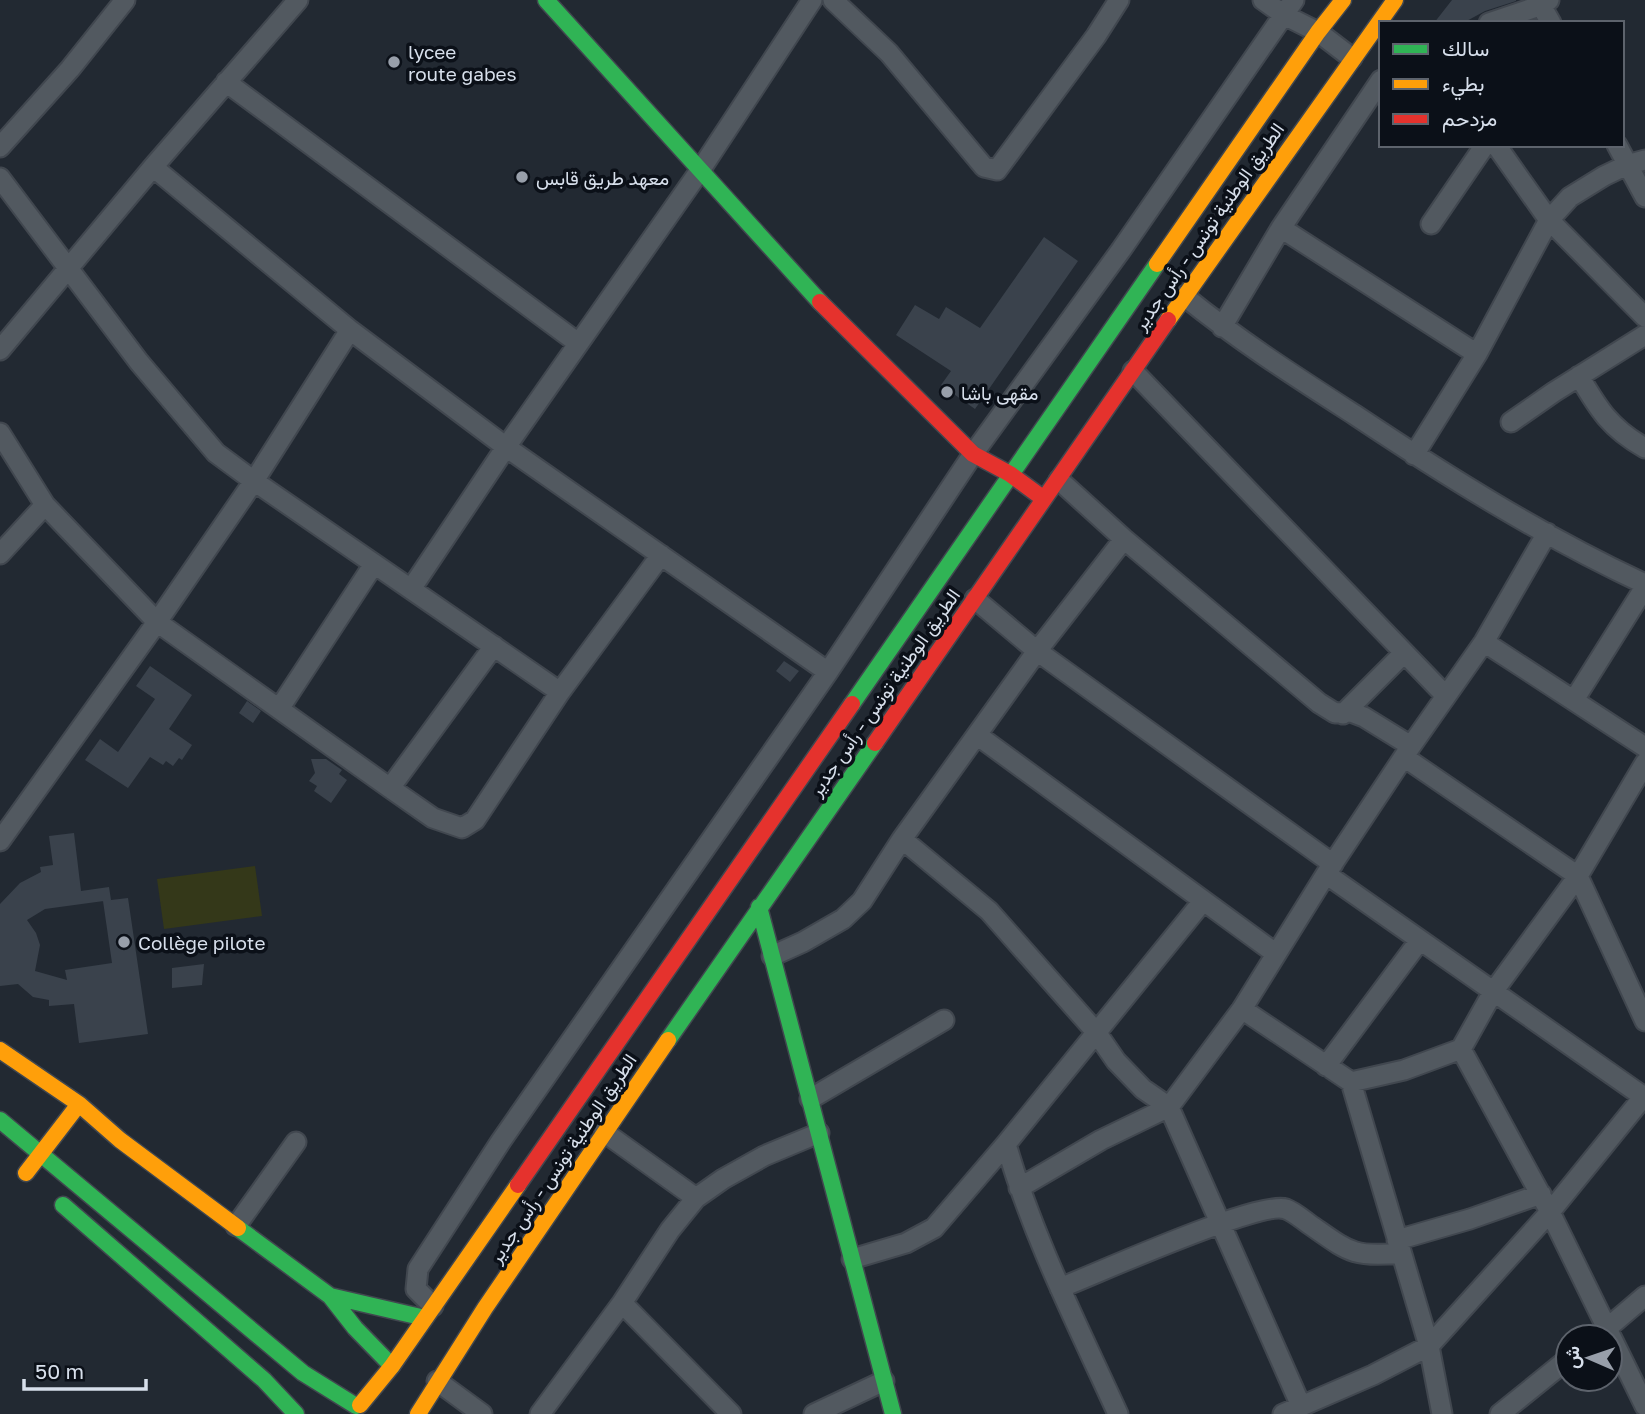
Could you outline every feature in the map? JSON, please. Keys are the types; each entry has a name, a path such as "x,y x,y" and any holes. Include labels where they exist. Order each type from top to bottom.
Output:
{"main road":[{"path":"546,0 830,313 973,454 1010,474 1044,499"},
{"name":"الطريق الوطنية تونس - رأس جدير","path":"358,1405 393,1366 1010,474 1343,0"},
{"name":"الطريق الوطنية تونس - رأس جدير","path":"1379,21 1395,0"},
{"name":"الطريق الوطنية تونس - رأس جدير","path":"418,1414 437,1381 604,1132 759,907 1059,480 1184,296 1379,22"},
{"path":"759,907 893,1414"},
{"path":"0,1049 79,1104 120,1140 330,1296 355,1328 393,1366"},
{"path":"26,1173 79,1104"},
{"path":"0,1120 303,1373 358,1405 383,1410"},
{"path":"55,1199 264,1380 296,1414"},
{"path":"330,1296 429,1312"},
{"path":"338,1414 358,1405"}],"street":[{"path":"0,147 70,69 125,0"},
{"path":"0,350 153,167 298,0"},
{"path":"411,589 506,447 701,169 812,0"},
{"path":"833,0 889,53 984,167 997,170 1097,36 1119,0"},
{"path":"1263,0 1289,7 1352,58"},
{"path":"1494,21 1543,2 1550,21"},
{"path":"429,1312 416,1289 418,1269 509,1130 828,672 973,454 1121,250 1289,7"},
{"path":"226,82 578,343"},
{"path":"1222,327 1282,228 1379,83"},
{"path":"1431,224 1484,147"},
{"path":"1497,147 1549,220 1645,317"},
{"path":"1618,147 1636,163 1645,197"},
{"path":"1414,455 1477,354 1549,220 1570,198 1604,176 1636,163"},
{"path":"153,167 350,330 506,447 828,672"},
{"path":"0,178 139,362 216,453 560,692"},
{"path":"1282,228 1477,354"},
{"path":"1184,296 1222,327 1414,455 1601,564 1645,585 1574,700"},
{"path":"0,841 254,481 350,330"},
{"path":"1511,422 1645,335"},
{"path":"1133,371 1446,696"},
{"path":"1579,376 1600,411 1622,435 1645,448"},
{"path":"0,433 45,505 157,622 433,818 462,828 475,820 560,692 661,555"},
{"path":"1059,480 1124,539 1319,703 1335,713 1351,712 1364,717 1407,752 1578,876 1645,1021"},
{"path":"0,554 45,505"},
{"path":"1019,1188 1101,1140 1169,1107 1242,1009 1329,869 1484,642 1547,533"},
{"path":"772,956 843,919 862,901 902,839 1037,651 1124,539"},
{"path":"279,709 373,564"},
{"path":"902,839 989,911 1096,1032 1116,1061 1143,1089 1169,1107 1220,1223 1290,1412 1373,1375 1429,1346 1550,1212 1644,1096 1420,940 1037,651 975,599"},
{"path":"1484,642 1645,747"},
{"path":"390,788 494,646"},
{"path":"1343,714 1403,654"},
{"path":"977,735 1275,953"},
{"path":"1351,1082 1404,1070 1461,1049 1493,992 1578,876 1645,763"},
{"path":"852,1259 905,1243 934,1228 1006,1144 1203,901"},
{"path":"1326,1066 1420,940"},
{"path":"1242,1009 1351,1082 1429,1346 1443,1414"},
{"path":"810,1099 944,1020"},
{"path":"1461,1049 1541,1194 1599,1323"},
{"path":"604,1132 696,1198"},
{"path":"540,1414 622,1303 670,1230 696,1198 764,1156 819,1133"},
{"path":"236,1226 296,1142"},
{"path":"1006,1144 1019,1188 1060,1288 1118,1414"},
{"path":"1060,1288 1220,1223 1268,1209 1288,1209 1343,1247 1357,1254 1373,1256 1541,1194"},
{"path":"1614,1323 1645,1296"},
{"path":"622,1303 731,1414"},
{"path":"1500,1414 1554,1370"},
{"path":"1624,1370 1645,1406"},
{"path":"437,1381 482,1414"},
{"path":"814,1414 884,1381"}],"green space":[{"path":"255,866 262,916 164,929 157,879"}],"building":[{"path":"1452,0 1516,0 1467,21 1436,21"},
{"path":"1044,237 1078,261 975,409 941,385 951,371 896,335 915,305 939,319 946,307 980,328"},
{"path":"784,661 799,671 790,682 776,671"},
{"path":"150,666 192,695 169,729 192,745 182,760 179,758 173,766 166,761 163,765 150,757 128,788 85,760 100,739 118,752 155,699 136,686"},
{"path":"247,701 261,711 253,723 239,713"},
{"path":"311,759 326,759 342,770 339,774 347,780 331,803 314,791 317,786 309,781 315,773"},
{"path":"74,833 81,891 109,887 111,900 128,898 148,1034 79,1043 74,1004 49,1006 49,1000 33,997 18,984 0,986 0,904 20,883 41,872 40,867 53,865 49,836","holes":["103,901 112,963 65,970 67,980 35,971 40,945 27,920 45,909"]},
{"path":"204,964 202,985 172,988 172,968"}],"traffic: fast":[{"path":"546,0 820,302"},
{"path":"852,704 1157,264"},
{"path":"668,1040 875,743"},
{"path":"759,907 893,1414"},
{"path":"0,1120 303,1373 356,1406"},
{"path":"63,1205 264,1380 296,1414"},
{"path":"238,1228 330,1296 355,1328 392,1366"},
{"path":"330,1296 425,1318"}],"traffic: slow":[{"path":"1157,264 1343,0"},
{"path":"1380,21 1395,0"},
{"path":"1168,320 1379,23"},
{"path":"418,1414 485,1308 668,1040"},
{"path":"0,1050 79,1104 120,1140 238,1228"},
{"path":"26,1173 79,1104"},
{"path":"360,1405 392,1366 518,1185"}],"traffic: jam":[{"path":"820,302 973,454 1010,474 1044,499"},
{"path":"875,743 1168,320"},
{"path":"518,1185 852,704"}],"place":[{"name":"lycee route gabes","path":"394,62"},
{"name":"معهد طريق قابس","path":"522,177"},
{"name":"مقهى باشا","path":"947,392"},
{"name":"Collège pilote","path":"124,942"}]}
